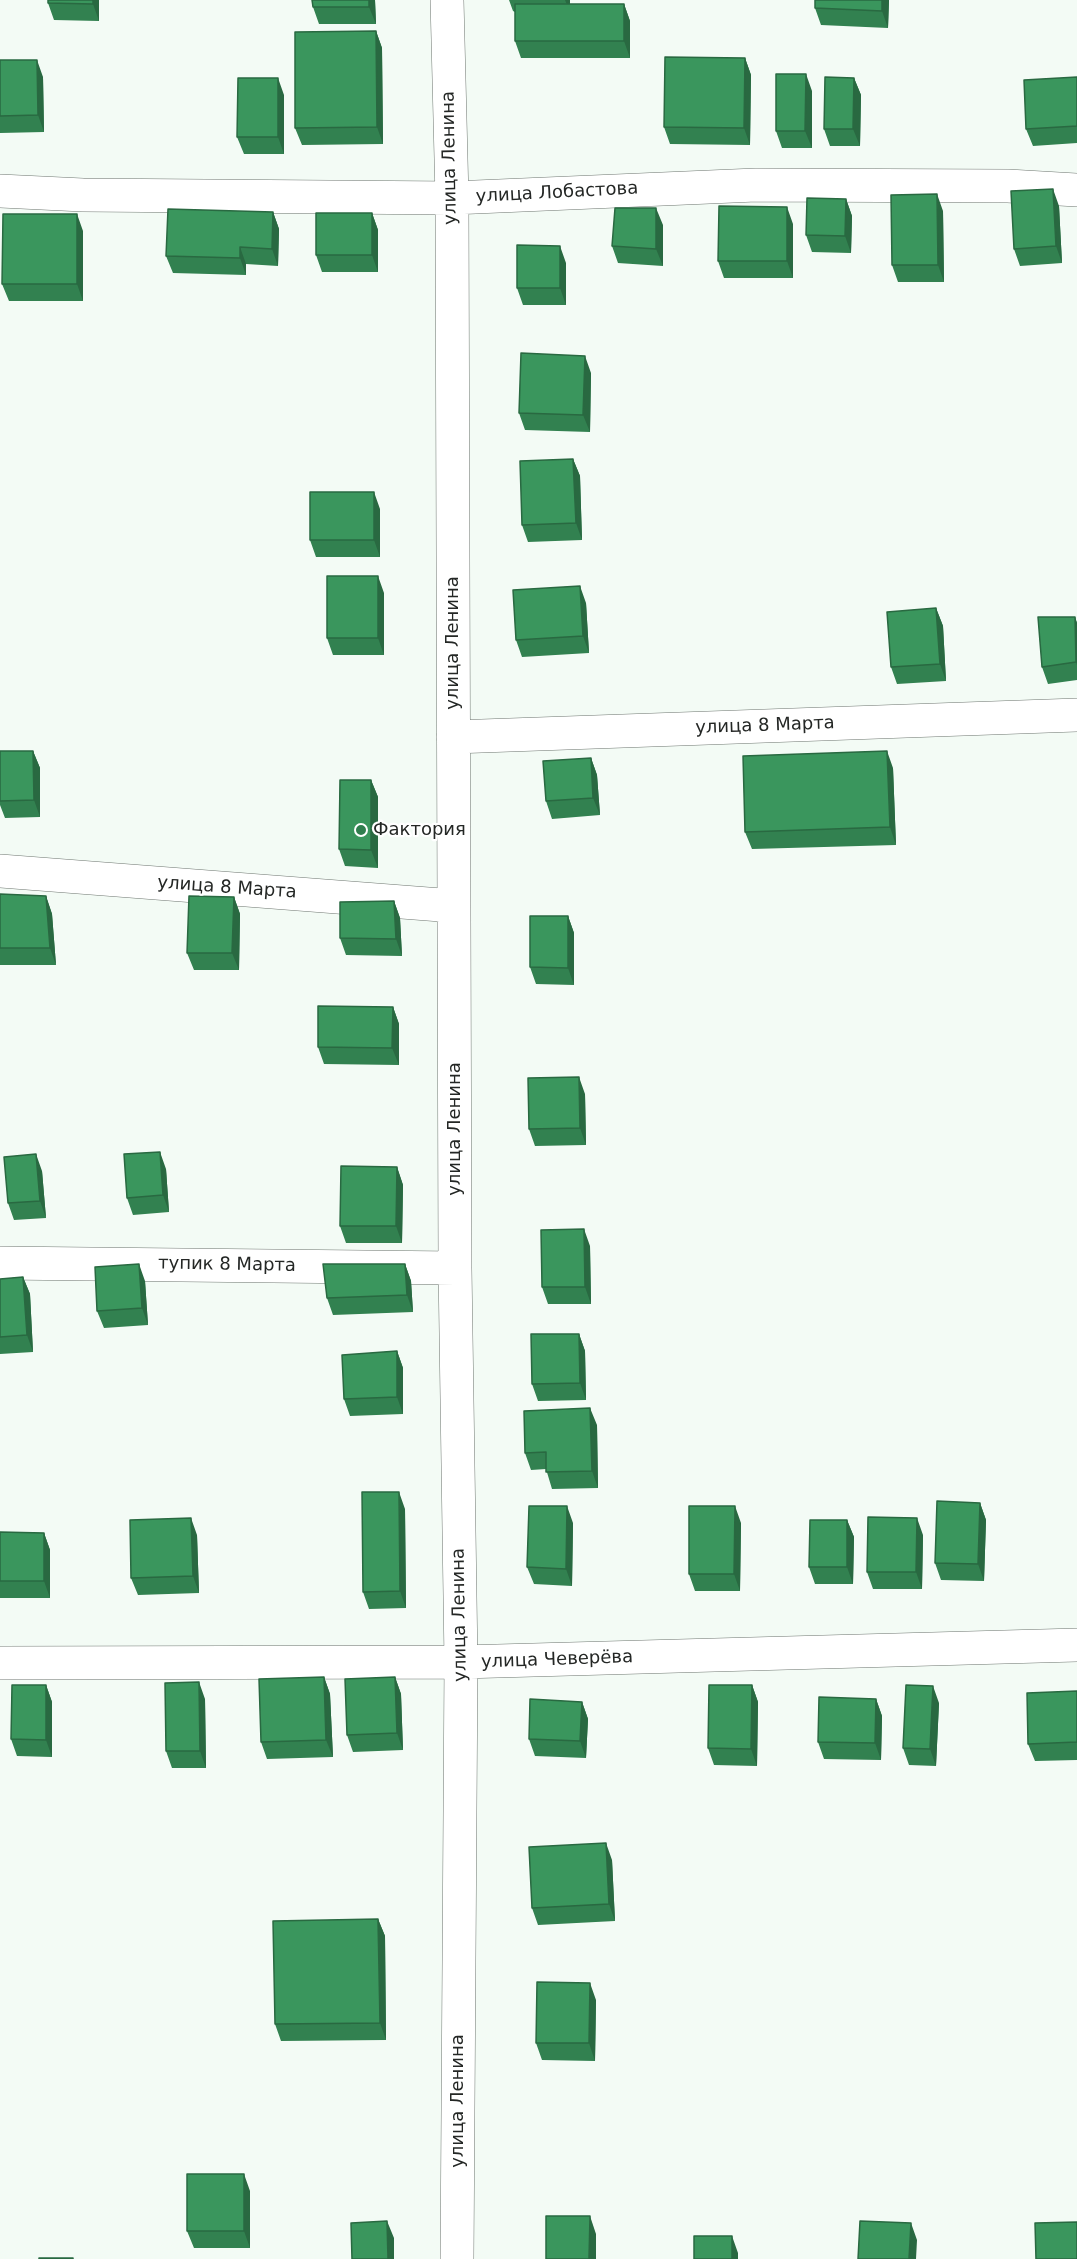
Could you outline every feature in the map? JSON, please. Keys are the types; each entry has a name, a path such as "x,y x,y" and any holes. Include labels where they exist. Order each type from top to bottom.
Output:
{"street":[{"name":"улица Ленина","path":"447,0 452,198 455,1268 461,1662 457,2259"},
{"name":"улица Лобастова","path":"0,191 83,195 452,198 756,184 1008,186 1077,190"},
{"name":"улица 8 Марта","path":"453,737 1077,715"},
{"name":"улица 8 Марта","path":"0,871 454,906"},
{"name":"тупик 8 Марта","path":"0,1263 455,1268"},
{"name":"улица Чеверёва","path":"0,1663 461,1662 1077,1645"}],"building":[{"path":"48,0 93,0 93,4 48,3"},
{"path":"312,0 369,0 369,7 313,7"},
{"path":"815,0 882,0 882,11 815,8"},
{"path":"515,4 624,4 624,41 515,41"},
{"path":"376,31 377,127 295,128 295,32"},
{"path":"665,57 745,58 744,128 664,127"},
{"path":"0,60 37,60 38,115 0,116"},
{"path":"776,74 806,74 805,131 776,131"},
{"path":"825,77 854,78 853,129 824,129"},
{"path":"1077,77 1077,126 1026,129 1024,80"},
{"path":"238,78 278,78 278,137 237,137"},
{"path":"1053,189 1056,246 1014,249 1011,191"},
{"path":"937,194 938,265 892,265 891,195"},
{"path":"807,198 846,199 845,236 806,235"},
{"path":"719,206 787,207 787,261 718,261"},
{"path":"615,208 656,208 656,249 612,246"},
{"path":"168,209 273,212 272,249 240,247 240,258 166,256"},
{"path":"316,213 372,213 372,255 316,255"},
{"path":"3,214 77,214 77,284 2,284"},
{"path":"517,245 560,246 560,288 517,288"},
{"path":"521,353 585,356 583,415 519,413"},
{"path":"573,459 576,523 522,525 520,461"},
{"path":"310,492 374,492 374,540 310,540"},
{"path":"327,576 378,576 378,638 327,638"},
{"path":"580,586 583,636 516,640 513,590"},
{"path":"936,608 940,664 891,667 887,612"},
{"path":"1038,617 1075,617 1076,662 1042,667"},
{"path":"0,751 33,751 34,800 0,801"},
{"path":"887,751 890,827 745,832 743,756"},
{"path":"591,758 593,798 546,801 543,761"},
{"path":"340,780 371,780 371,850 339,849"},
{"path":"0,894 46,896 50,948 0,948"},
{"path":"189,896 234,897 232,953 187,953"},
{"path":"394,901 396,939 340,938 340,902"},
{"path":"530,916 568,916 568,968 530,967"},
{"path":"318,1006 393,1007 392,1048 318,1047"},
{"path":"579,1077 580,1128 529,1129 528,1078"},
{"path":"160,1152 163,1195 127,1198 124,1154"},
{"path":"36,1154 40,1201 8,1203 4,1157"},
{"path":"341,1166 397,1167 396,1226 340,1226"},
{"path":"584,1229 585,1287 542,1287 541,1230"},
{"path":"139,1264 142,1308 97,1311 95,1267"},
{"path":"323,1264 405,1264 407,1295 327,1298"},
{"path":"23,1277 27,1335 0,1337 0,1279"},
{"path":"531,1334 579,1334 580,1383 532,1384"},
{"path":"397,1351 397,1397 344,1399 342,1355"},
{"path":"590,1408 592,1471 546,1472 546,1452 525,1453 524,1411"},
{"path":"362,1492 399,1492 400,1591 363,1592"},
{"path":"937,1501 980,1503 978,1564 935,1563"},
{"path":"529,1506 567,1506 566,1569 527,1567"},
{"path":"689,1506 735,1506 734,1574 689,1574"},
{"path":"868,1517 917,1518 916,1572 867,1572"},
{"path":"191,1518 193,1576 131,1578 130,1520"},
{"path":"810,1520 847,1520 847,1567 809,1567"},
{"path":"0,1532 44,1533 44,1581 0,1581"},
{"path":"324,1677 326,1740 261,1742 259,1679"},
{"path":"395,1677 397,1733 347,1735 345,1679"},
{"path":"199,1682 200,1751 166,1751 165,1683"},
{"path":"12,1685 46,1685 46,1740 11,1739"},
{"path":"709,1685 752,1685 751,1749 708,1748"},
{"path":"906,1685 933,1686 930,1749 903,1748"},
{"path":"1077,1691 1077,1742 1028,1744 1027,1693"},
{"path":"819,1697 876,1699 875,1743 818,1742"},
{"path":"530,1699 582,1702 580,1741 529,1739"},
{"path":"606,1843 609,1904 532,1908 529,1847"},
{"path":"378,1919 380,2023 275,2024 273,1921"},
{"path":"537,1982 590,1983 589,2043 536,2043"},
{"path":"187,2174 244,2174 244,2231 187,2231"},
{"path":"546,2216 590,2216 589,2259 546,2259"},
{"path":"387,2221 388,2259 352,2259 351,2223"},
{"path":"860,2221 911,2223 909,2259 858,2259"},
{"path":"1077,2222 1077,2259 1036,2259 1035,2223"},
{"path":"694,2236 732,2236 732,2259 694,2259"},
{"path":"73,2258 73,2259 39,2259"}],"place":[{"name":"Фактория","path":"361,830"}]}
